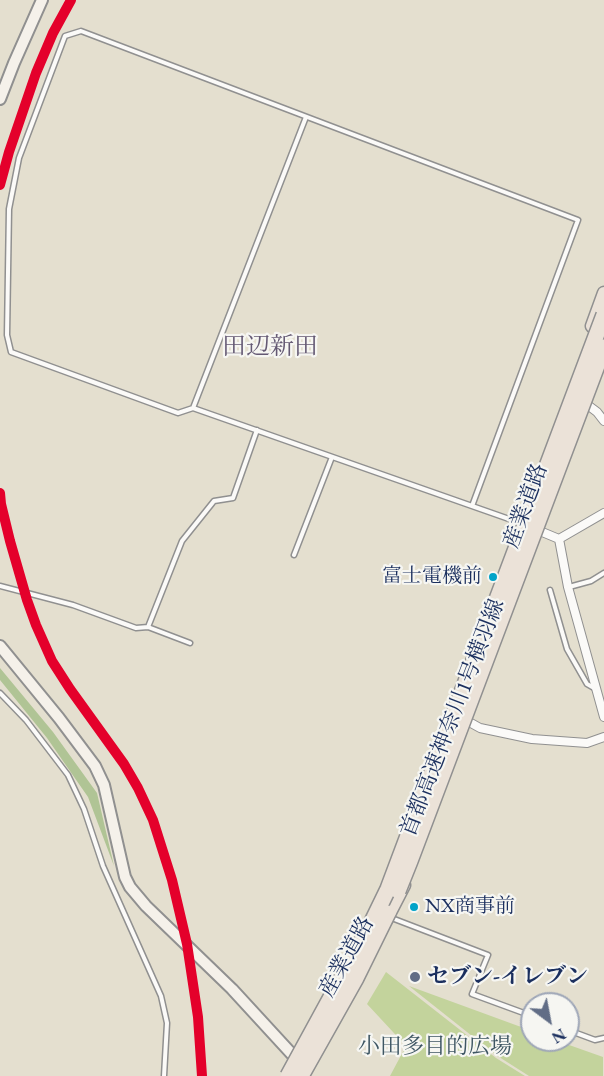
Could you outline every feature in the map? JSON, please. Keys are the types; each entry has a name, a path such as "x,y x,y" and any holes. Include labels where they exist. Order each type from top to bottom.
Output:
{"highway":[{"name":"首都高速神奈川1号横羽線","path":"288,1076 358,949 388,889 604,315"},
{"name":"首都高速神奈川1号横羽線","path":"306,1075 396,896 604,347"}],"main road":[{"name":"産業道路","path":"306,1075 406,880 468,721 527,526 604,293"},
{"name":"産業道路","path":"280,1076 339,975 388,881 451,711 527,526 601,369 604,353"}],"street":[{"path":"0,99 42,0"},
{"path":"585,403 604,421"},
{"path":"559,539 604,513"},
{"path":"527,526 559,539"},
{"path":"559,539 568,587 603,711"},
{"path":"0,646 95,766 104,785 124,877 130,886 146,906 232,989 292,1054 306,1075"},
{"path":"451,711 480,728 532,739 587,743 604,737"}],"lane":[{"path":"472,506 578,220 81,32 65,36 19,158 9,208 7,335 11,352 178,413 193,408 527,526"},
{"path":"193,408 306,117"},
{"path":"148,627 182,541 214,501 233,498 257,430"},
{"path":"294,555 332,457"},
{"path":"568,587 591,581 604,573"},
{"path":"0,586 73,605 136,628 148,627 190,642"},
{"path":"550,590 567,649 587,684 597,690"},
{"path":"0,693 26,720 69,775 84,809 103,866 162,996 167,1023 164,1076"},
{"path":"388,917 488,955 472,994 520,1012"},
{"path":"580,1034 595,1040 604,1038"}],"green space":[{"path":"0,668 53,732 97,793 114,866 88,797 47,738 0,680"},
{"name":"小田多目的広場","path":"386,972 496,1058 525,1076 390,1076 406,1046 367,1004"},
{"path":"409,986 520,1027 520,1052 580,1052 580,1049 603,1057 603,1076 529,1076 496,1055"}],"transit line":[{"path":"0,185 36,73 53,33 71,0"},
{"path":"0,493 10,541 27,600 52,661 124,764 153,820 172,880 187,944 198,1017 202,1076"}],"place":[{"name":"富士電機前","path":"493,577"},
{"name":"NX商事前","path":"414,907"},
{"name":"セブン-イレブン","path":"415,977"}],"district":[{"name":"田辺新田","path":"270,347"}]}
